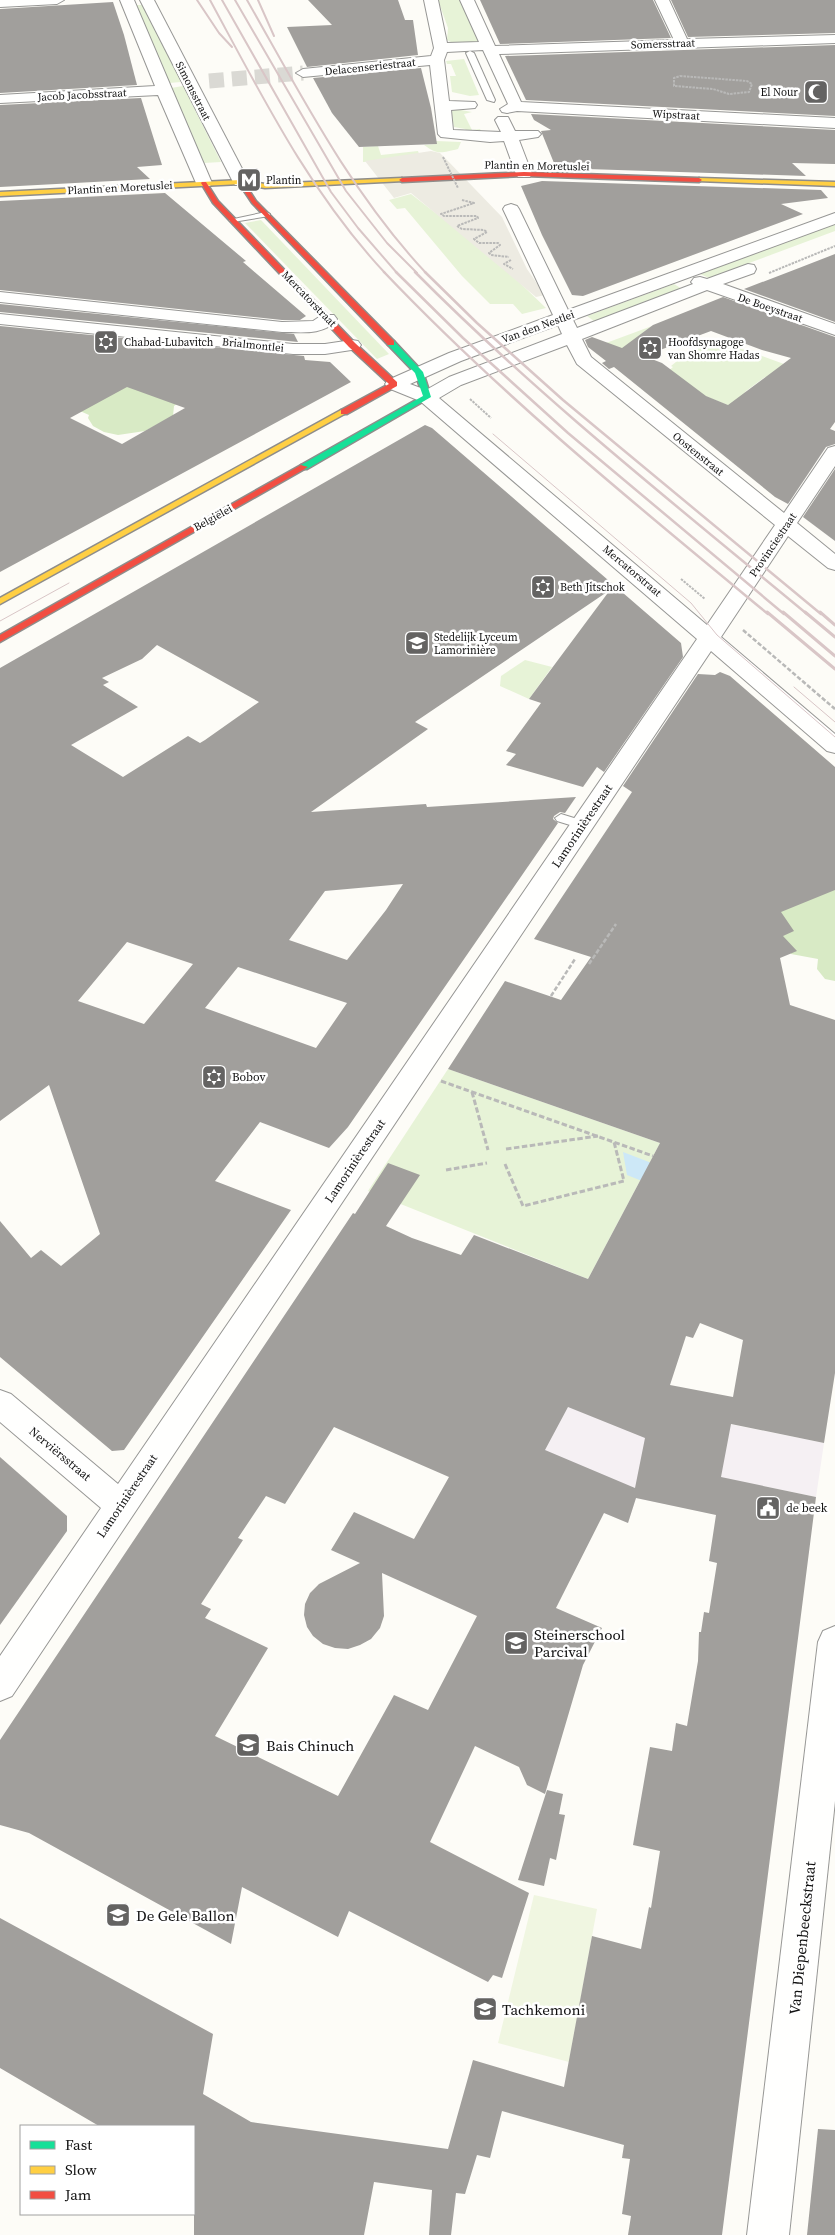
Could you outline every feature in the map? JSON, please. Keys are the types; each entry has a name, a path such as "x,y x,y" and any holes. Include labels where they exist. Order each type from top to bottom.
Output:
{"street":[{"path":"0,3 57,0"},
{"name":"Simonsstraat","path":"127,0 204,183"},
{"name":"Simonsstraat","path":"147,0 241,182"},
{"path":"431,0 439,54 442,106 446,134 490,137 533,134"},
{"path":"467,0 489,48 508,112 510,136 522,169"},
{"path":"662,0 682,43"},
{"name":"Somersstraat","path":"439,54 489,48 835,39"},
{"name":"Delacenseriestraat","path":"303,73 439,54"},
{"name":"Jacob Jacobsstraat","path":"0,99 164,90"},
{"path":"491,100 488,104 492,112 508,112"},
{"path":"442,106 470,105"},
{"name":"Wipstraat","path":"508,112 835,123"},
{"name":"Plantin en Moretuslei","path":"522,169 811,182"},
{"name":"Plantin en Moretuslei","path":"0,194 204,183 241,182 265,186 522,169 835,173"},
{"path":"241,182 252,200 419,372 427,398"},
{"path":"811,182 835,185"},
{"name":"Mercatorstraat","path":"204,183 215,202 352,345 394,384 427,398 835,746"},
{"name":"Oostenstraat","path":"511,209 583,360 835,564"},
{"name":"Van den Nestlei","path":"394,384 559,313 683,273 835,218"},
{"name":"Van den Nestlei","path":"427,398 456,381 761,264"},
{"path":"683,273 706,286"},
{"name":"De Boeystraat","path":"706,286 835,330"},
{"name":"Brialmontlei","path":"0,297 282,327 317,326 328,319"},
{"path":"94,329 108,309"},
{"name":"Brialmontlei","path":"0,319 293,349 325,349 352,345"},
{"path":"0,600 394,384"},
{"name":"Belgiëlei","path":"0,639 427,398"},
{"name":"Provinciestraat","path":"710,638 835,452"},
{"name":"Lamorinièrestraat","path":"0,1685 120,1505 417,1072 572,822 710,638"},
{"name":"Nerviërsstraat","path":"0,1403 120,1505"},
{"name":"Van Diepenbeeckstraat","path":"768,2235 835,1642"}],"lane":[{"path":"470,53 491,100"},
{"path":"233,220 266,214"}],"path":[{"path":"680,76 747,81 752,84 749,92 729,94 705,88 679,87 673,84 674,78 680,76"},
{"path":"443,157 458,188 449,188"},
{"path":"454,199 474,203 441,214 444,216 477,216 478,218 457,226 462,229 484,230 488,232 474,239 479,243 500,245 489,253 491,255 509,257 513,260 504,264 509,269 518,270"},
{"path":"725,615 835,709"},
{"path":"589,964 616,924"},
{"path":"551,996 575,960"},
{"path":"417,1072 653,1156"},
{"path":"472,1092 488,1150"},
{"path":"506,1149 598,1136"},
{"path":"505,1164 523,1206 624,1182 614,1142"},
{"path":"446,1170 486,1163"}],"shaded area":[{"path":"431,151 440,153 502,217 527,269 545,295 536,297 411,193 394,198 365,161"},
{"path":"542,1360 664,1411 824,1443 816,1497 763,1486 714,1514 636,1498 628,1523 604,1513 504,1431"}],"green space":[{"path":"438,0 462,0 480,44 451,42 447,40 448,28"},
{"path":"134,5 145,5 181,82 169,83"},
{"path":"464,59 479,95 470,96 452,92 450,76 456,76 451,64 447,64 446,61"},
{"path":"183,86 221,162 204,163 171,88"},
{"path":"450,108 472,112 464,114 472,130 480,129 483,134 469,133 465,129 454,127"},
{"path":"436,141 461,142 458,149 443,152 436,152 424,145 436,144"},
{"path":"378,146 381,155 418,151 421,160 363,162 363,147"},
{"path":"411,194 495,259 546,308 522,314 513,304 490,304 462,276 405,208 397,209 389,200"},
{"path":"261,220 389,354 377,359 245,223"},
{"path":"835,224 835,231 709,278 700,274"},
{"path":"674,284 682,289 594,321 587,316"},
{"path":"652,326 607,360 598,346"},
{"path":"713,341 795,368 778,381 765,377 746,391 735,408 700,394 667,372 673,367 671,366 697,345 707,347"},
{"path":"89,374 180,401 174,406 173,416 145,431 118,435 104,432 93,426 88,418 89,415 80,411"},
{"path":"525,660 552,667 529,699 500,686 501,676"},
{"path":"835,882 835,981 825,979 817,969 818,959 791,954 779,929 786,922 775,905"},
{"path":"448,1069 660,1143 588,1279 368,1191"},
{"path":"534,1895 597,1909 569,2062 498,2043"}],"water":[{"path":"623,1152 662,1167 652,1185 627,1175"}],"building":[{"path":"308,0 398,0 405,20 413,20 418,55 307,67 287,27 332,25"},
{"path":"480,0 653,0 671,38 500,44"},
{"path":"671,0 835,0 835,33 688,37"},
{"path":"113,2 137,85 0,93 0,9"},
{"path":"835,45 835,116 526,100 505,56"},
{"path":"421,68 431,108 437,144 359,147 332,113 313,78"},
{"path":"141,98 162,165 137,167 150,179 0,187 0,105"},
{"path":"531,114 835,130 835,164 792,163 806,176 556,168 541,131 551,130 534,120"},
{"path":"542,181 821,190 828,198 781,204 803,214 583,296 572,295 542,235 521,186"},
{"path":"165,193 246,261 243,262 306,316 300,320 282,320 0,290 0,201"},
{"path":"835,254 835,322 744,289 799,268"},
{"path":"723,297 835,337 835,422 830,429 835,431 835,444 826,447 788,504 775,497 614,367 609,369 602,363 606,361 588,347 585,340 592,337 622,348 653,325","holes":["711,331 762,350 791,358 728,405 706,396 662,363 644,356"]},
{"path":"0,304 294,334 298,342 0,312"},
{"path":"0,326 304,356 305,360 330,362 351,382 0,572","holes":["127,387 185,408 122,444 70,418"]},
{"path":"425,425 432,428 681,643 683,657 604,772 597,767 583,787 506,765 516,754 506,751 541,703 529,699 610,590 415,722 428,729 311,812 426,804 427,807 576,797 565,813 560,812 554,816 553,819 558,823 348,1127 329,1148 260,1122 215,1181 291,1210 124,1450 112,1451 0,1357 0,1221 31,1258 41,1250 61,1266 100,1234 49,1085 0,1121 0,668","holes":["157,645 259,702 200,743 188,736 123,777 71,745 138,707 103,685 109,682 102,678 142,659","403,884 386,910 347,960 289,940 325,891","127,942 193,964 144,1024 78,1001","238,967 347,1003 316,1048 205,1008"]},
{"path":"835,469 835,541 803,517"},
{"path":"720,672 730,676 835,767 835,890 781,912 794,931 783,936 797,951 780,958 790,1005 835,1020 835,1373 824,1443 731,1424 721,1477 816,1497 722,2235 628,2235 631,2216 622,2214 630,2159 622,2158 624,2145 502,2111 490,2158 477,2155 465,2194 456,2193 451,2235 429,2235 432,2190 374,2182 364,2235 194,2235 195,2125 97,2125 0,2068 0,1918 213,2034 203,2094 251,2122 448,2149 473,2060 564,2087 592,1936 641,1949 649,1907 651,1908 660,1851 633,1845 650,1747 672,1751 676,1723 687,1726 698,1661 699,1632 701,1632 704,1612 709,1613 717,1563 709,1561 716,1515 636,1498 628,1523 604,1513 556,1608 602,1628 583,1665 545,1794 527,1785 519,1767 475,1746 430,1842 529,1893 502,1978 493,1975 488,1982 349,1911 338,1937 242,1887 231,1944 29,1833 0,1825 0,1740 388,1163 420,1175 386,1226 412,1238 461,1255 474,1235 588,1279 660,1143 448,1069 505,981 561,1000 591,957 534,939 632,792 623,786 698,674 715,675","holes":["700,1323 743,1340 733,1397 670,1385 686,1336 693,1338","568,1407 645,1438 635,1488 545,1450","334,1427 449,1477 414,1539 354,1512 331,1550 360,1563 319,1584 310,1593 305,1604 304,1615 307,1627 313,1636 323,1644 335,1648 348,1649 371,1639 380,1628 384,1616 382,1573 477,1616 428,1710 394,1695 338,1796 215,1736 268,1648 205,1618 211,1609 201,1604 243,1540 238,1538 266,1496 285,1504"]},
{"path":"0,1457 67,1516 67,1531 0,1625"},
{"path":"547,1790 563,1794 559,1814 565,1815 556,1860 550,1858 544,1886 518,1880"},
{"path":"818,2129 835,2130 835,2235 807,2235"}],"tunnel":[{"path":"209,81 303,73"}],"tram line":[{"path":"493,434 691,603 717,635 835,737"},
{"path":"0,621 69,583"},
{"path":"794,687 835,722"}],"railway":[{"path":"197,0 219,33 232,47"},
{"path":"210,0 268,107 310,177 333,210 385,273"},
{"path":"222,0 331,192 358,228 397,273"},
{"path":"235,0 346,191 387,243 417,273"},
{"path":"247,0 308,107 351,177 374,210 426,273"},
{"path":"258,0 274,36"},
{"path":"384,272 475,362 571,449 768,614"},
{"path":"415,272 557,405 807,614"},
{"path":"397,273 463,338 568,433 784,614"},
{"path":"426,273 477,323 563,400 821,614"},
{"path":"767,612 835,669"},
{"path":"783,612 835,656"},
{"path":"805,612 835,637"},
{"path":"820,612 835,625"}],"traffic: fast":[{"path":"304,467 427,397 419,372 391,343"}],"traffic: slow":[{"path":"0,194 241,182 265,186 402,180"},
{"path":"699,180 835,184"},
{"path":"0,601 344,412"}],"traffic: jam":[{"path":"402,180 524,174 699,180"},
{"path":"241,182 254,202 391,343"},
{"path":"204,183 215,202 352,345 394,384 344,412"},
{"path":"0,639 304,467"}],"place":[{"name":"El Nour","path":"816,92"},
{"name":"Plantin","path":"249,180"},
{"name":"Chabad-Lubavitch","path":"106,342"},
{"name":"Hoofdsynagoge van Shomre Hadas","path":"650,348"},
{"name":"Beth Jitschok","path":"543,587"},
{"name":"Stedelijk Lyceum Lamorinière","path":"417,643"},
{"name":"Bobov","path":"214,1077"},
{"name":"de beek","path":"768,1508"},
{"name":"Steinerschool Parcival","path":"516,1643"},
{"name":"Bais Chinuch","path":"248,1745"},
{"name":"De Gele Ballon","path":"118,1915"},
{"name":"Tachkemoni","path":"485,2009"}]}
